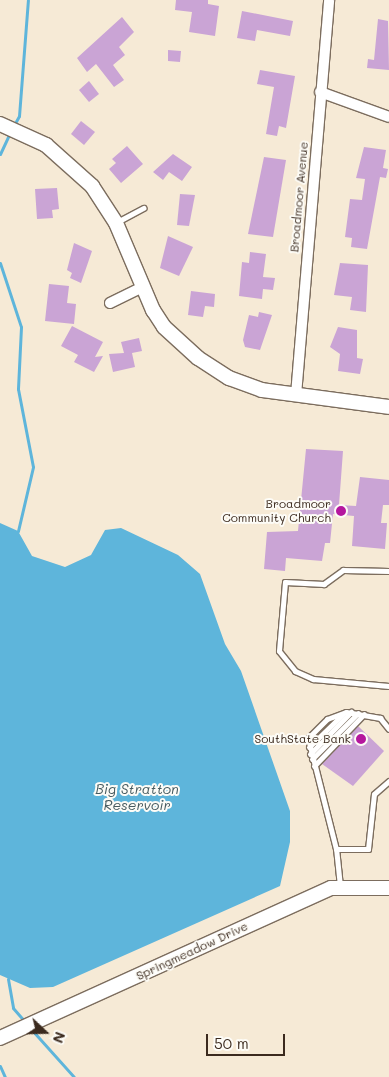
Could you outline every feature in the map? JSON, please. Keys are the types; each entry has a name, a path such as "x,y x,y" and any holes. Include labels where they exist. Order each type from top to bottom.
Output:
{"street":[{"name":"Broadmoor Avenue","path":"296,395 329,0"},
{"path":"320,92 389,117"},
{"path":"0,124 31,137 76,168 116,222 141,288 164,328 198,358 245,385 296,395 389,407"},
{"path":"110,304 141,288"},
{"name":"Springmeadow Drive","path":"0,1038 340,886 389,888"}],"lane":[{"path":"116,222 143,208"},
{"path":"389,571 343,570 335,580 312,586 285,582 280,651 295,671 313,679 389,686"},
{"path":"309,747 348,712"},
{"path":"311,757 348,712"},
{"path":"340,886 336,849 311,757 308,738 316,728 348,712 380,718 389,729"},
{"path":"311,757 361,713"},
{"path":"314,766 361,713"},
{"path":"336,849 368,849 374,794 389,781"}],"water":[{"name":"Big Stratton Reservoir","path":"0,523 18,531 32,556 65,567 91,555 105,530 121,528 178,555 200,574 225,644 241,671 290,811 290,842 280,886 53,987 30,988 0,975"}],"building":[{"path":"176,0 208,0 208,4 219,6 215,36 189,32 192,12 175,10"},
{"path":"242,11 293,21 290,36 257,30 255,41 237,38"},
{"path":"122,17 134,32 119,47 125,55 113,65 124,80 114,87 96,64 87,72 77,58"},
{"path":"378,19 388,21 389,70 367,68 368,59 374,60"},
{"path":"168,50 181,51 180,62 168,61"},
{"path":"260,70 295,76 286,128 279,126 277,136 266,134 274,87 257,84"},
{"path":"89,81 99,94 89,102 79,90"},
{"path":"81,121 95,132 84,145 71,134"},
{"path":"127,146 143,164 121,183 109,169 116,163 112,159"},
{"path":"364,147 386,150 383,168 388,169 386,178 380,177 367,249 351,247 352,238 345,237 350,199 362,200 365,179 356,178"},
{"path":"173,154 192,167 182,181 169,172 163,180 153,172"},
{"path":"264,157 286,160 273,237 248,234"},
{"path":"57,188 59,209 52,210 53,218 37,219 35,189"},
{"path":"180,194 195,195 189,226 177,225"},
{"path":"168,236 193,247 179,276 160,268"},
{"path":"74,243 92,251 81,283 70,278 72,273 67,270"},
{"path":"250,252 266,254 263,277 275,278 273,290 263,289 262,299 239,296 242,262 249,263"},
{"path":"340,263 368,265 366,312 350,310 352,297 334,295"},
{"path":"49,284 69,286 67,303 76,304 74,324 45,321"},
{"path":"191,291 215,294 214,307 205,306 203,317 188,315"},
{"path":"259,312 272,315 260,350 245,347 243,340 249,315 258,317"},
{"path":"72,326 103,342 95,357 103,356 94,372 74,362 78,355 61,346"},
{"path":"338,327 357,330 357,358 363,359 360,374 338,371 340,354 330,347"},
{"path":"139,338 142,351 132,353 135,367 113,372 109,354 124,353 121,342"},
{"name":"Broadmoor Community Church","path":"306,449 343,451 339,505 356,506 360,477 389,480 389,505 383,505 381,523 387,523 385,549 352,546 354,516 333,514 330,543 325,543 322,561 286,558 285,571 264,569 267,532 298,531"},
{"path":"358,726 384,751 353,786 322,764"}],"waterway":[{"path":"14,125 19,116 28,0"},
{"path":"0,154 10,133"},
{"path":"0,263 21,327 18,389 33,467 18,531"},
{"path":"8,979 13,1008 25,1022"},
{"path":"31,1029 74,1077"},
{"path":"0,1066 5,1077"}],"place":[{"name":"Broadmoor Community Church","path":"341,511"},
{"name":"SouthState Bank","path":"361,739"}]}
